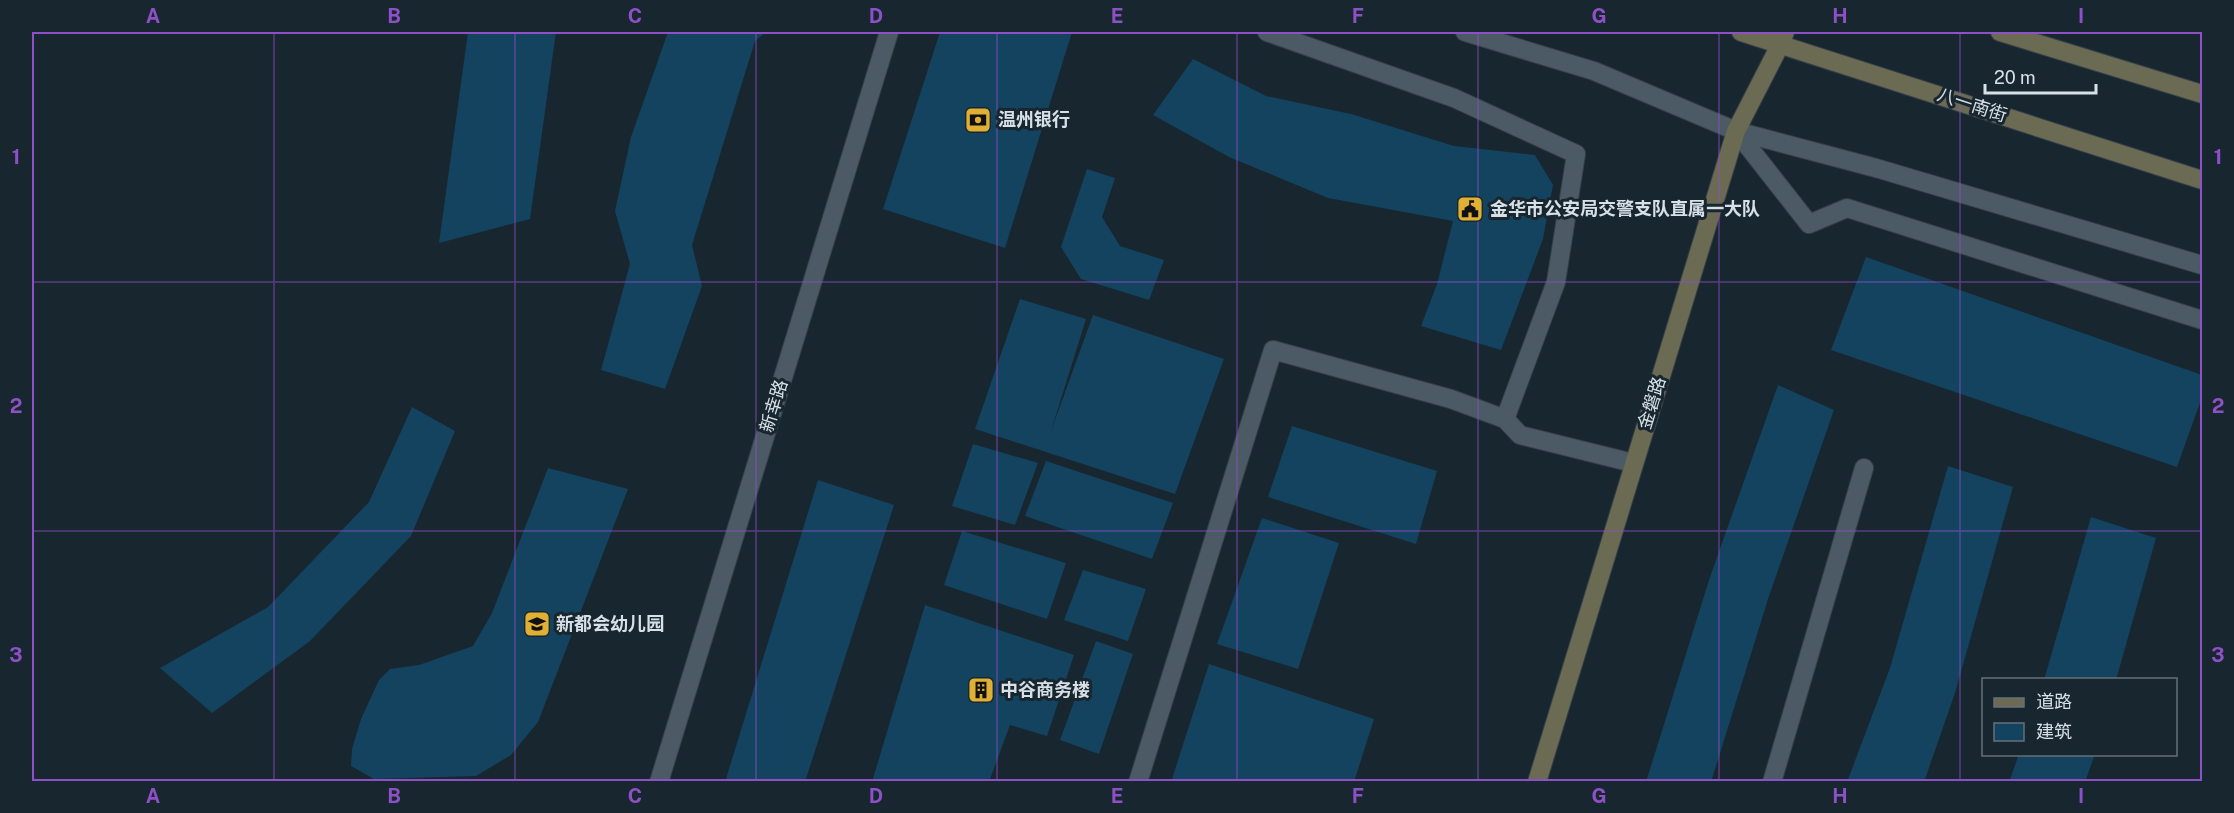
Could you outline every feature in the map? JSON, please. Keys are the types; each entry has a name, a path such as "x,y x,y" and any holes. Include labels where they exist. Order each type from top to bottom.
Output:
{"street":[{"name":"新幸路","path":"659,782 889,32"},
{"path":"1267,32 1454,98 1576,154 1556,282 1505,419"},
{"path":"1465,32 1594,71 1736,130 1876,168 2202,265"},
{"name":"八一南街","path":"1741,32 1783,37 2202,180"},
{"path":"2000,32 2202,94"},
{"name":"金磐路","path":"1537,782 1736,130 1783,37"},
{"path":"1736,130 1809,224 1847,208 2202,320"},
{"path":"1138,782 1273,350 1451,399 1505,419 1520,435 1633,463"},
{"path":"1772,782 1864,468"}],"building":[{"path":"468,32 556,32 530,219 439,243"},
{"path":"668,32 766,32 755,41 692,245 702,286 665,389 601,370 630,264 615,211 631,137"},
{"name":"温州银行","path":"940,32 1072,32 1005,248 883,209"},
{"name":"金华市公安局交警支队直属一大队","path":"1193,59 1266,96 1351,114 1454,146 1535,155 1553,185 1543,239 1501,350 1421,326 1437,284 1453,221 1328,198 1229,157 1153,115"},
{"path":"1087,169 1115,178 1102,217 1120,246 1164,260 1149,300 1081,279 1061,247"},
{"path":"1866,257 2202,375 2202,397 2177,467 1831,350"},
{"path":"1020,299 1086,319 1051,431 1093,315 1224,359 1175,494 975,429"},
{"path":"1778,385 1834,410 1769,596 1711,782 1646,782 1710,577"},
{"path":"412,407 455,431 411,536 310,641 212,713 160,668 268,607 369,502"},
{"path":"1292,426 1437,471 1416,544 1268,497"},
{"path":"973,444 1038,463 1015,525 952,506"},
{"path":"1046,461 1173,503 1152,559 1025,516"},
{"path":"1948,466 2013,487 1955,693 1924,782 1847,782 1890,668"},
{"path":"548,468 628,489 538,722 511,755 476,776 374,779 351,766 352,749 361,719 379,680 390,669 419,665 473,646 492,613"},
{"path":"818,480 894,505 805,782 725,782"},
{"path":"2091,517 2156,538 2117,678 2045,678"},
{"path":"1262,518 1339,543 1298,669 1217,644"},
{"path":"962,531 1066,563 1047,619 944,585"},
{"path":"1083,570 1146,589 1128,641 1064,620"},
{"name":"中谷商务楼","path":"925,605 1074,655 1047,736 1010,725 989,782 872,782"},
{"path":"1096,641 1133,654 1099,754 1060,740"},
{"path":"1209,664 1374,719 1354,782 1171,782"},
{"path":"2018,756 2094,756 2085,782 2009,782"}],"place":[{"name":"温州银行","path":"978,120"},
{"name":"金华市公安局交警支队直属一大队","path":"1470,209"},
{"name":"新都会幼儿园","path":"537,624"},
{"name":"中谷商务楼","path":"981,690"}]}
